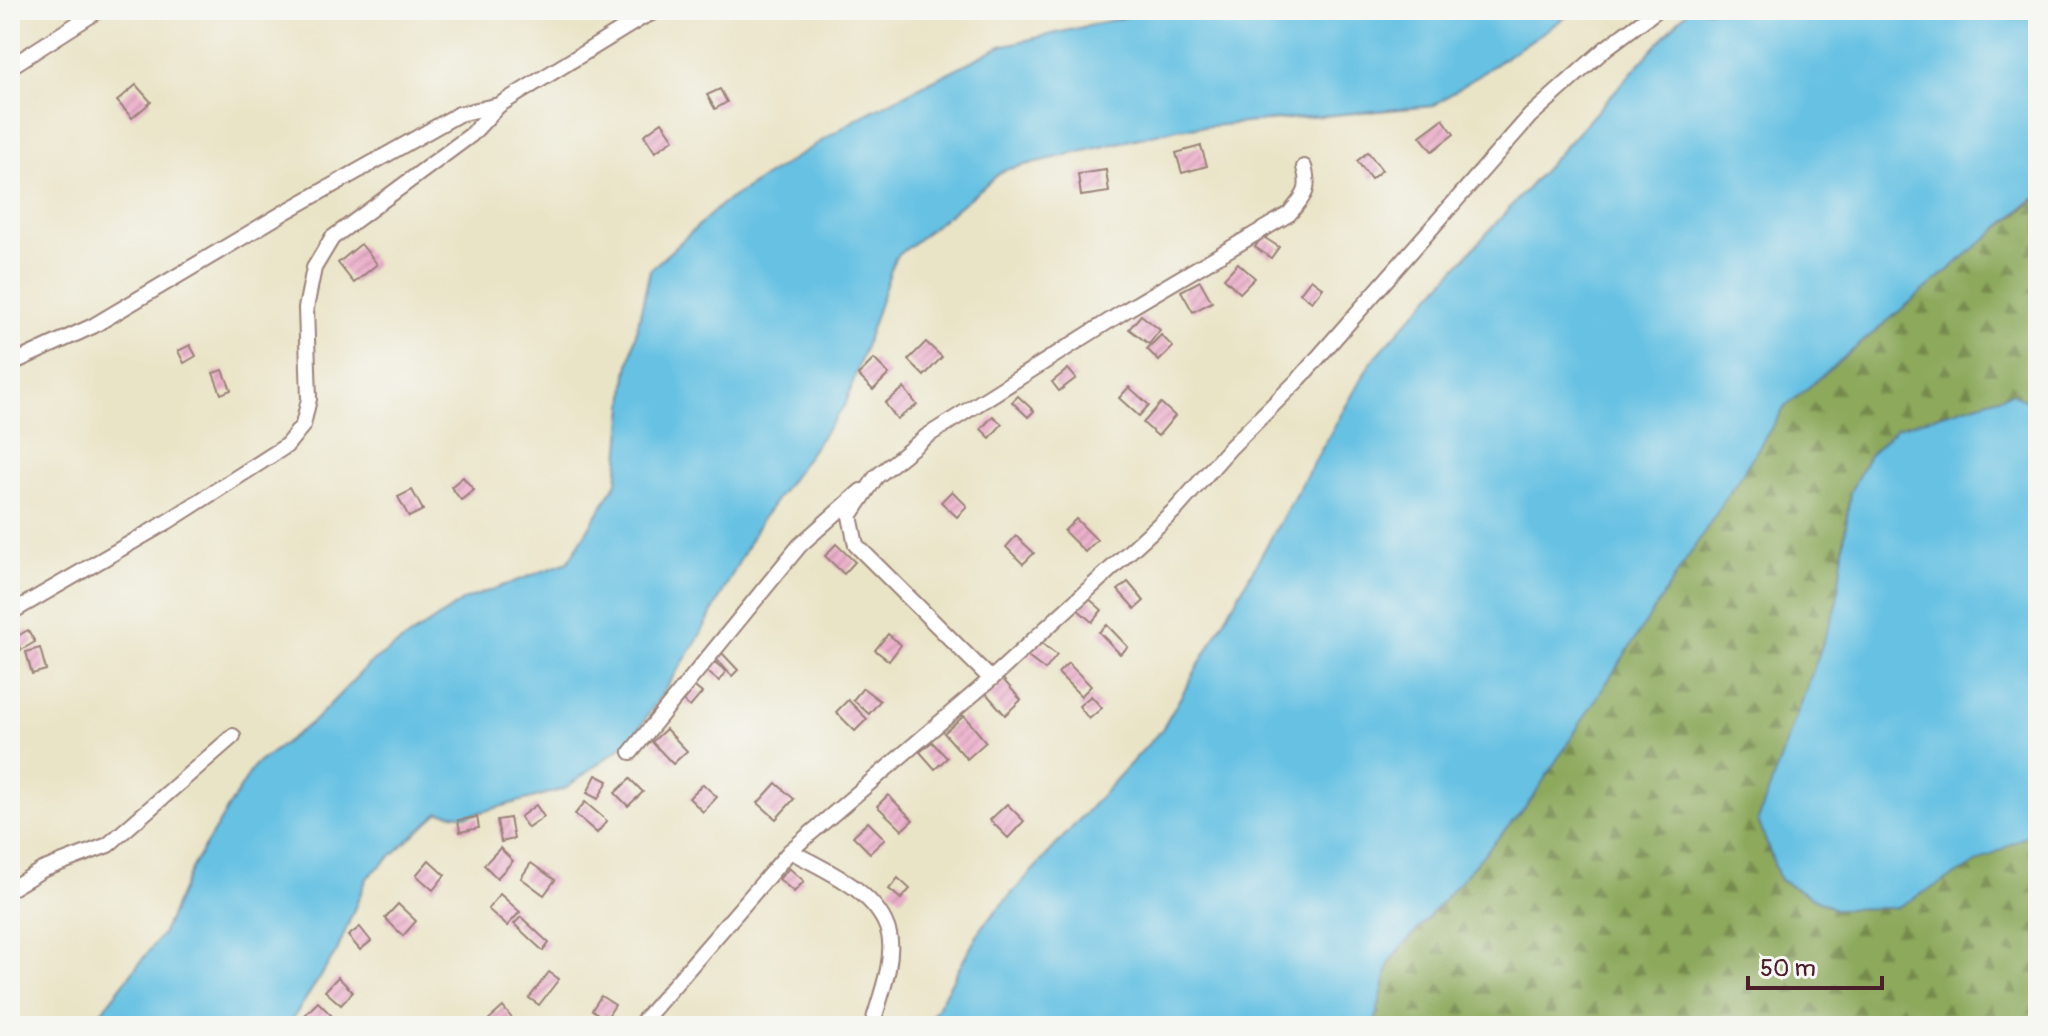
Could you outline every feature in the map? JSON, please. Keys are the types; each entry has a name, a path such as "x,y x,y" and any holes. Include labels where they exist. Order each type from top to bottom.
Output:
{"street":[{"path":"10,67 99,10"},
{"path":"10,613 167,522 286,446 303,425 309,399 306,308 314,268 332,238 471,135 499,105 658,10"},
{"path":"639,1026 790,851 991,679 1177,508 1229,449 1300,378 1530,116 1606,48 1657,10"},
{"path":"10,364 93,326 285,212 459,114 499,105"},
{"path":"631,752 800,545 876,477 927,436 1128,309 1289,214 1304,195 1309,182 1304,167"},
{"path":"876,477 850,516 856,545 991,679"},
{"path":"10,889 42,870 108,845 233,736"},
{"path":"790,851 849,882 875,908 889,933 888,963 872,1026"}],"green space":[{"path":"2038,198 2038,407 2012,393 1897,428 1850,492 1836,608 2034,830 2038,829 2038,1026 1313,1026 1785,407 1925,285"}],"water":[{"path":"1156,10 1187,10 1213,23 1260,10 1576,10 1433,106 1177,129 1004,170 895,258 846,403 760,522 697,641 632,739 564,789 467,816 439,812 367,878 337,951 288,1026 55,1026 97,1017 163,933 192,867 254,766 315,720 369,664 464,600 568,562 617,482 627,374 650,270 722,204 858,118 1001,46"},
{"path":"1688,10 2038,10 2038,195 1785,407 1529,803 1390,961 1374,1026 927,1026 983,925 1163,728 1371,362"},
{"path":"2012,393 2038,407 2038,829 1896,908 1834,909 1780,880 1758,820 1836,608 1850,492 1869,455 1897,428"}],"building":[{"path":"136,85 151,102 132,118 117,101"},
{"path":"720,89 727,102 715,109 707,95"},
{"path":"1443,119 1454,134 1432,151 1420,136"},
{"path":"662,122 674,139 655,152 644,135"},
{"path":"1201,146 1207,166 1182,173 1176,153"},
{"path":"1368,152 1382,170 1371,179 1357,161"},
{"path":"1106,170 1109,192 1081,196 1078,174"},
{"path":"1262,236 1279,247 1271,258 1255,247"},
{"path":"361,244 377,264 354,283 338,263"},
{"path":"1238,263 1255,278 1240,293 1224,278"},
{"path":"1311,279 1323,288 1312,302 1300,293"},
{"path":"1200,281 1212,302 1193,312 1181,291"},
{"path":"1141,315 1160,330 1149,344 1129,329"},
{"path":"1161,335 1173,347 1159,361 1147,349"},
{"path":"926,342 942,357 924,376 908,360"},
{"path":"190,345 196,356 184,363 178,351"},
{"path":"874,359 889,374 873,390 858,375"},
{"path":"1068,369 1076,378 1059,391 1052,382"},
{"path":"223,370 231,390 221,394 213,373"},
{"path":"1129,387 1149,405 1139,416 1119,398"},
{"path":"904,388 917,405 897,419 885,403"},
{"path":"1018,396 1034,411 1028,417 1012,402"},
{"path":"1161,403 1175,416 1158,436 1143,423"},
{"path":"993,416 1002,424 990,438 981,429"},
{"path":"463,477 474,490 461,500 451,487"},
{"path":"412,490 423,510 409,517 398,497"},
{"path":"952,491 967,506 957,517 941,502"},
{"path":"1076,519 1097,540 1085,552 1064,531"},
{"path":"1016,536 1034,553 1023,564 1006,547"},
{"path":"836,544 855,562 844,574 825,556"},
{"path":"1128,582 1144,601 1135,609 1118,590"},
{"path":"1087,597 1102,610 1092,622 1077,609"},
{"path":"1107,625 1128,647 1120,654 1099,632"},
{"path":"28,630 35,642 21,650 14,638"},
{"path":"888,634 901,645 889,661 875,650"},
{"path":"1036,639 1057,655 1045,670 1024,654"},
{"path":"40,648 46,670 32,674 26,652"},
{"path":"722,653 738,670 732,676 716,659"},
{"path":"712,660 726,671 719,681 705,670"},
{"path":"1068,663 1091,686 1081,696 1058,673"},
{"path":"1001,677 1021,700 1005,715 984,691"},
{"path":"691,684 702,693 690,707 679,698"},
{"path":"863,688 880,701 869,714 853,700"},
{"path":"1091,696 1102,708 1089,719 1079,706"},
{"path":"848,700 867,719 855,731 836,712"},
{"path":"964,716 986,742 967,759 944,733"},
{"path":"666,729 687,751 673,764 652,742"},
{"path":"932,742 947,758 935,769 920,752"},
{"path":"596,775 608,781 598,799 587,793"},
{"path":"630,779 643,792 628,806 615,793"},
{"path":"776,783 794,799 776,819 758,803"},
{"path":"703,784 717,797 703,812 689,798"},
{"path":"888,795 913,820 902,830 877,806"},
{"path":"585,802 607,821 597,833 575,814"},
{"path":"1007,804 1024,821 1008,838 990,820"},
{"path":"536,805 544,817 528,828 520,817"},
{"path":"477,817 479,828 460,832 458,820"},
{"path":"510,818 514,839 501,842 497,820"},
{"path":"868,822 885,839 870,853 853,836"},
{"path":"500,848 513,861 497,878 484,865"},
{"path":"429,860 445,875 433,890 416,875"},
{"path":"531,863 555,880 544,895 521,878"},
{"path":"789,868 804,881 794,892 779,879"},
{"path":"898,878 910,889 901,899 889,889"},
{"path":"500,894 520,912 507,926 488,909"},
{"path":"398,904 416,921 403,936 385,918"},
{"path":"521,917 549,943 543,951 514,924"},
{"path":"360,927 371,941 360,950 348,936"},
{"path":"549,972 559,979 539,1005 529,998"},
{"path":"338,977 353,992 341,1005 325,991"},
{"path":"601,996 615,1005 606,1019 592,1010"},
{"path":"318,1002 339,1023 335,1026 316,1026 305,1015"},
{"path":"503,1007 518,1026 491,1026 487,1021"}]}
